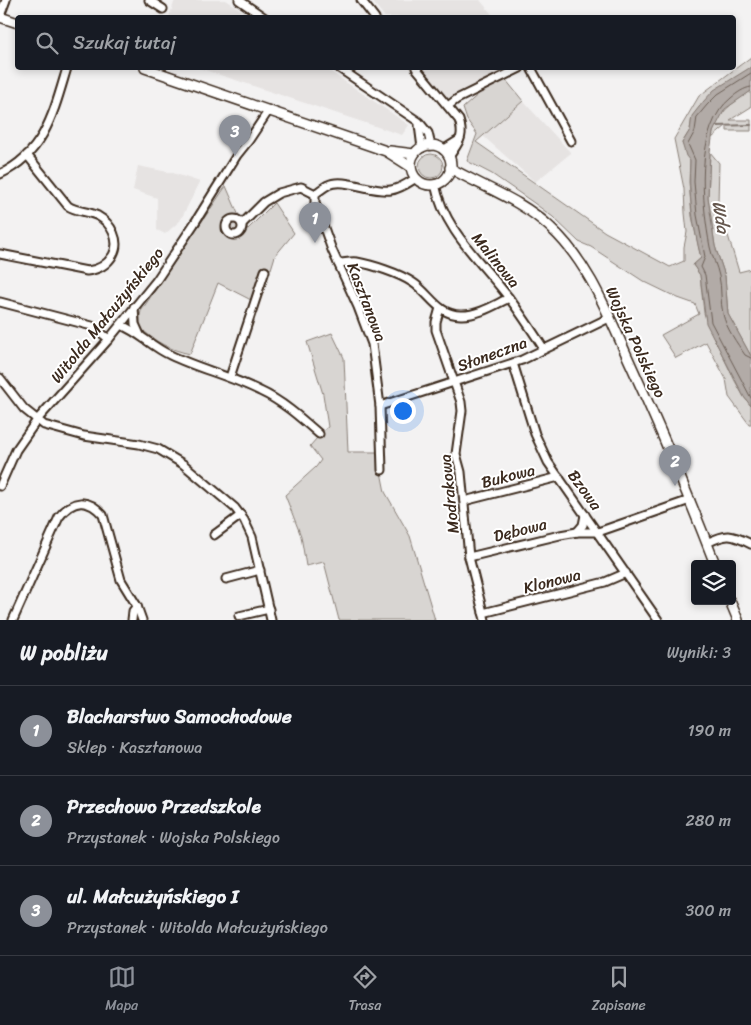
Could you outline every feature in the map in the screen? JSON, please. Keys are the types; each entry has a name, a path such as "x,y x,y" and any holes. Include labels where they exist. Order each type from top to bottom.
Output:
{"street":[{"path":"6,0 0,17 15,23"},
{"path":"149,0 162,9"},
{"path":"238,0 260,15"},
{"path":"361,0 374,15"},
{"path":"0,174 27,156 38,143 46,128 66,70"},
{"path":"151,70 386,151 411,166 416,178 428,185 435,184 446,178 450,168 446,153"},
{"path":"342,70 418,122 428,133 427,146"},
{"path":"418,70 459,120 462,131 461,138 446,153"},
{"path":"448,106 457,99 516,70"},
{"path":"532,70 571,141"},
{"name":"Witolda Małcużyńskiego","path":"0,486 16,450 37,420 134,308 175,253 237,155 269,110"},
{"path":"386,151 414,154 427,146"},
{"path":"427,146 446,153"},
{"path":"411,166 414,154"},
{"path":"0,254 87,271 97,269 106,264 115,250 115,236 105,220 68,206 27,156"},
{"name":"Wojska Polskiego","path":"450,168 523,205 550,227 584,269 610,318 658,424 714,560"},
{"path":"242,224 264,202 279,193 301,187 315,194 330,184 342,183 390,191 416,178"},
{"name":"Wojska Polskiego","path":"446,178 471,180"},
{"name":"Malinowa","path":"435,184 440,205 458,236 509,298 544,349"},
{"name":"Kasztanowa","path":"315,194 315,203 372,344 380,406 382,470"},
{"path":"338,263 355,261 404,278 422,290 440,308 451,314 461,316 476,314 509,298"},
{"path":"230,377 265,271"},
{"path":"0,302 92,326 109,339"},
{"path":"134,308 135,324 142,337"},
{"name":"Modrakowa","path":"440,308 436,330 461,402 462,411 456,454 461,472 469,557 484,616"},
{"name":"Słoneczna","path":"380,406 513,363 610,318"},
{"path":"121,325 168,354 230,377 261,391 319,434"},
{"name":"Bzowa","path":"513,363 535,434 548,462 658,620"},
{"path":"0,378 24,409 44,425 65,432 139,444 166,453 183,464 241,515 252,537 271,620"},
{"name":"Bukowa","path":"464,501 559,478"},
{"name":"Dębowa","path":"469,557 517,544 577,532 598,532 690,500"},
{"path":"13,620 59,517 65,509 80,503 89,504 103,515 121,580 137,606 142,620"},
{"path":"214,535 241,515"},
{"path":"577,532 582,525 585,515"},
{"path":"707,543 724,535 739,538 751,544"},
{"path":"226,579 260,570"},
{"name":"Klonowa","path":"484,616 605,582 626,573"},
{"path":"732,605 738,620"},
{"path":"132,620 133,610 137,606"},
{"path":"239,616 269,609"}],"shaded area":[{"path":"175,0 226,0 249,15 170,15"},
{"path":"371,0 480,0 492,15 383,15"},
{"path":"751,57 751,67 692,116 690,130 682,143 690,160 689,182 692,216 701,258 693,265 700,275 704,313 735,381 751,406 751,424 749,424 729,397 726,379 706,342 676,358 661,335 699,314 695,304 643,281 591,247 579,242 553,217 534,203 492,174 467,161 477,134 467,120 463,108 501,74 523,101 476,142 605,232 670,267 684,261 687,232 684,189 674,139 699,96"},
{"path":"205,70 328,70 409,125 402,135"},
{"path":"422,70 510,70 447,101"},
{"path":"751,91 751,107 730,120 751,120 751,131 727,131 727,125 712,138 721,116 737,100"},
{"path":"523,101 571,153 535,182 483,136"},
{"path":"710,152 719,163 718,202 739,272 751,269 751,356 728,314 725,276 715,246 708,197"},
{"path":"431,154 440,157 443,166 440,175 431,178 422,175 419,166 422,157"},
{"path":"138,166 173,173 200,182 180,221 165,234 157,230 157,198 133,190"},
{"path":"226,186 239,216 248,229 274,203 294,233 275,256 271,269 263,267 251,300 218,283 190,354 163,345 145,332 140,327 141,311"},
{"path":"332,333 344,358 348,452 377,452 385,492 410,536 435,620 339,620 324,562 306,566 301,536 285,495 316,467 321,460 310,446 328,427 323,394 307,342"}],"water":[{"path":"751,67 751,91 725,109 713,132 708,197 715,246 725,276 728,314 751,356 751,406 744,397 706,323 700,275 693,265 701,258 692,210 690,161 686,156 682,143 690,130 692,116 703,102 714,90"}],"waterway":[{"path":"716,126 751,125"}],"place":[{"name":"ul. Małcużyńskiego I","path":"235,156"},
{"name":"Blacharstwo Samochodowe","path":"315,243"},
{"name":"Przechowo Przedszkole","path":"675,486"}],"water label":[{"name":"Wda","path":"721,217"}]}
